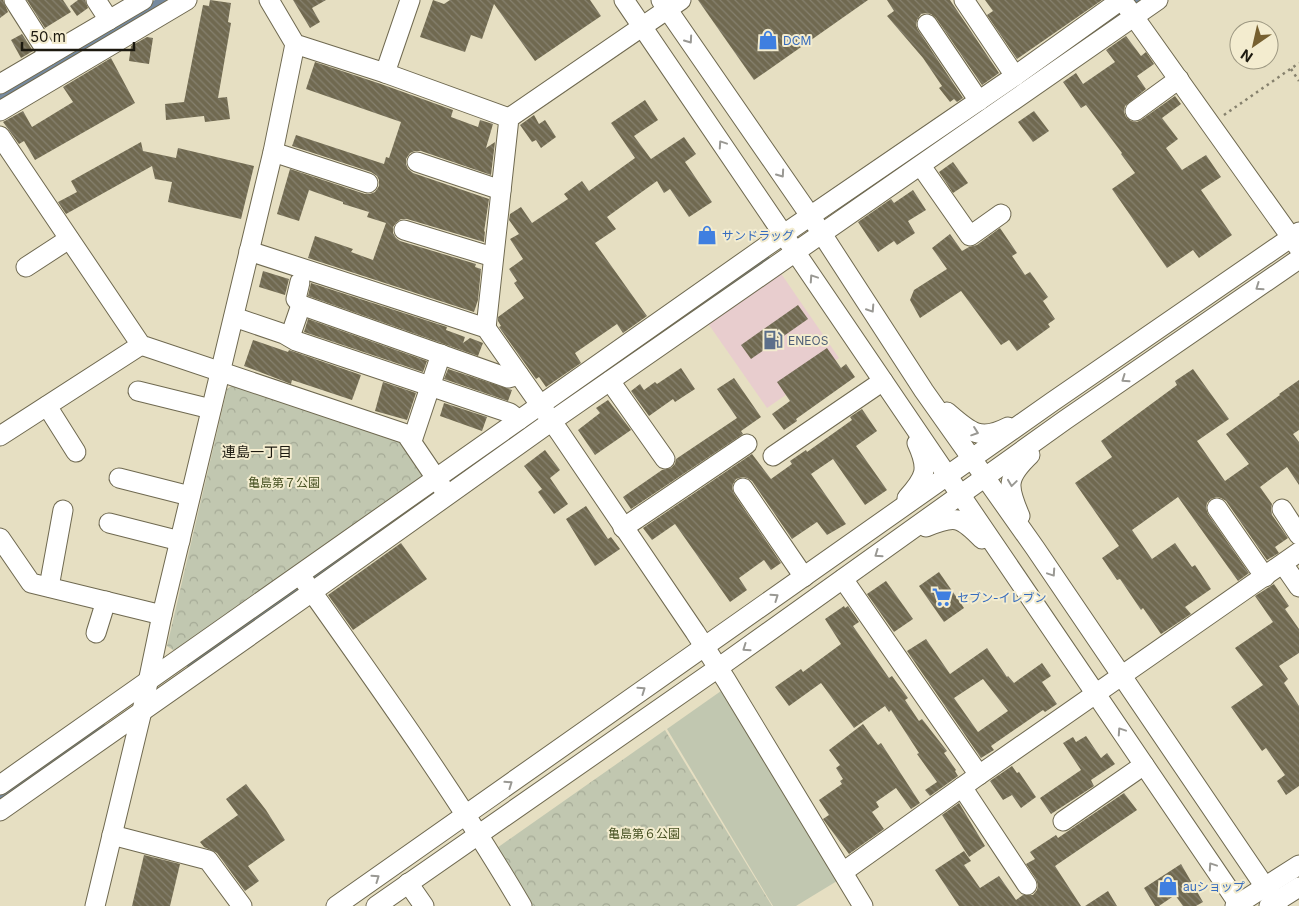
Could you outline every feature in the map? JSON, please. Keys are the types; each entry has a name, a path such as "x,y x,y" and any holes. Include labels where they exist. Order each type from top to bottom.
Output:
{"street":[{"path":"14,0 49,55"},
{"path":"96,0 107,32"},
{"path":"0,111 107,32 144,0"},
{"path":"0,84 49,55 187,0"},
{"path":"269,0 295,44 384,73 509,118"},
{"path":"384,73 410,0"},
{"path":"624,0 1096,694 1237,905 1272,900 1299,887"},
{"path":"964,0 1015,76"},
{"path":"0,810 142,711 306,583 546,414 784,235 1015,76 1127,6 1158,0"},
{"path":"486,328 509,118 642,26 670,3 924,391 1035,548 1272,900"},
{"path":"336,906 704,646 890,518 1052,402 1296,239 1210,124 1127,6"},
{"path":"442,487 519,420 546,414 610,381 921,166 1127,6"},
{"path":"927,24 980,101"},
{"path":"95,906 142,711 190,496 273,152 295,44"},
{"path":"1135,111 1179,79"},
{"path":"0,136 141,345 406,434 442,487"},
{"path":"273,152 368,183"},
{"path":"417,162 501,190"},
{"path":"921,166 970,236 1001,214"},
{"path":"404,230 493,257"},
{"path":"26,267 69,240"},
{"path":"249,251 486,328 704,646 863,906"},
{"path":"376,906 718,668 1065,420 1299,259"},
{"path":"300,282 296,298 301,305 508,378 519,375"},
{"path":"290,337 301,305"},
{"path":"234,317 290,337 296,341 510,413 519,420"},
{"path":"0,436 141,345"},
{"path":"412,441 441,354"},
{"path":"610,381 665,459"},
{"path":"773,456 883,381"},
{"path":"138,391 212,409"},
{"path":"924,391 964,427 975,434 988,435 1003,429 1052,402"},
{"path":"47,406 76,452"},
{"path":"890,518 920,484 926,469 924,458 902,410"},
{"path":"1035,548 1012,497 1010,482 1021,463 1065,420"},
{"path":"624,528 747,444"},
{"path":"120,478 190,496"},
{"path":"743,488 804,576"},
{"path":"1217,508 1265,577"},
{"path":"1282,509 1299,534"},
{"path":"49,587 63,510"},
{"path":"903,536 946,519 954,519 968,524 1009,567"},
{"path":"109,523 180,541"},
{"path":"3,550 31,583 162,615"},
{"path":"843,872 1299,552"},
{"path":"1283,564 1299,587"},
{"path":"843,579 979,775"},
{"path":"0,785 147,682 306,583"},
{"path":"306,583 466,815 522,906"},
{"path":"96,633 106,601"},
{"path":"1063,821 1144,765"},
{"path":"962,787 1027,886"},
{"path":"112,834 208,860 242,906"},
{"path":"1272,900 1299,865"},
{"path":"408,883 424,906"}],"path":[{"path":"1210,124 1299,63"},
{"path":"1290,69 1299,81"}],"shaded area":[{"name":"ENEOS","path":"780,272 839,358 767,408 707,322"}],"green space":[{"name":"亀島第７公園","path":"235,384 398,438 423,475 421,482 176,652 167,646 227,389"},
{"path":"721,691 837,881 796,906 773,906 667,729"},
{"name":"亀島第６公園","path":"665,730 772,906 532,906 497,848"}],"water":[{"path":"155,0 175,0 0,104 0,92"},
{"path":"1132,0 1145,0 840,214 836,208"},
{"path":"767,254 772,261 189,669 185,663"},
{"path":"103,722 107,728 0,801 0,793"}],"building":[{"path":"0,0 3,0 8,12 0,18"},
{"path":"27,0 63,0 71,12 45,28"},
{"path":"78,0 85,0 88,8 77,16 70,6"},
{"path":"210,0 231,3 228,22 231,23 218,98 227,97 230,119 205,122 204,116 166,120 165,104 184,102 203,5 209,6"},
{"path":"293,0 326,0 312,8 320,22 310,28"},
{"path":"433,0 444,4 450,0 590,0 601,16 535,61 494,4 482,39 471,35 465,52 420,37"},
{"name":"DCM","path":"698,0 868,0 754,80"},
{"path":"887,0 950,0 999,73 982,85 936,18 931,14 921,14 916,25 918,30 963,98 957,102 954,99 950,102 939,88 942,86 923,58 887,16 894,11"},
{"path":"985,0 1102,0 1017,59 987,15 993,11"},
{"path":"22,34 33,51 21,58 11,40"},
{"path":"1126,36 1141,56 1146,52 1154,64 1137,76 1146,89 1125,106 1124,112 1126,117 1131,121 1137,122 1175,96 1181,104 1162,118 1178,139 1166,148 1182,170 1206,155 1221,177 1201,190 1232,235 1199,258 1193,250 1167,268 1112,189 1135,173 1086,105 1081,108 1063,82 1076,73 1083,84 1115,62 1106,50"},
{"path":"147,37 153,38 149,64 129,61 131,46"},
{"path":"111,58 135,103 35,160 24,141 19,144 3,122 23,111 32,127 73,102 63,87"},
{"path":"315,62 453,110 451,117 478,127 480,120 493,124 486,148 495,142 491,175 421,151 410,153 406,159 408,169 413,173 489,199 484,242 407,219 401,219 393,227 393,233 400,241 476,264 475,267 481,269 478,300 474,312 308,258 315,236 353,249 351,252 373,260 386,223 367,217 369,212 309,190 299,221 277,214 290,169 365,194 375,192 379,186 377,176 371,172 292,146 296,135 384,164 386,157 389,158 401,122 306,89"},
{"path":"645,100 658,120 634,136 651,159 684,137 696,154 685,162 712,202 689,217 670,189 664,193 657,181 607,217 616,229 595,243 647,316 623,333 617,324 575,353 581,363 546,387 539,377 536,379 499,327 501,326 498,317 524,298 514,283 517,281 509,269 523,259 510,239 519,234 509,220 510,214 521,207 532,223 568,199 564,194 582,181 589,191 635,158 611,123"},
{"path":"1034,111 1049,131 1033,142 1018,122"},
{"path":"534,115 539,124 545,120 556,137 541,148 536,140 532,142 520,125"},
{"path":"141,142 143,151 176,158 178,148 254,166 241,219 168,202 172,182 155,179 152,166 66,214 58,202 77,192 71,181"},
{"path":"953,162 968,183 953,193 939,172"},
{"path":"913,190 926,210 908,221 915,233 897,245 894,241 878,252 858,222 891,199 894,203"},
{"path":"1000,228 1017,253 1012,256 1025,275 1030,272 1048,297 1043,301 1055,319 1048,324 1050,327 1017,351 1009,340 1001,345 961,291 920,318 910,300 914,290 947,269 932,248 950,234 962,251 977,245"},
{"path":"263,271 289,279 285,295 259,287"},
{"path":"311,283 447,327 446,330 465,337 463,343 470,338 483,343 478,356 308,296"},
{"path":"798,305 808,319 751,359 741,345"},
{"path":"308,319 427,361 423,372 304,332"},
{"path":"253,340 288,352 289,350 361,375 352,400 292,380 291,384 244,366"},
{"path":"827,348 841,368 846,364 855,377 796,419 797,421 784,430 772,414 790,401 777,382"},
{"path":"681,368 695,389 675,402 673,399 649,416 631,391 640,384 644,390"},
{"path":"448,369 512,390 508,401 444,379"},
{"path":"1193,369 1229,419 1197,441 1225,481 1249,464 1226,434 1299,380 1299,430 1293,434 1299,442 1299,485 1287,467 1260,487 1272,504 1272,515 1288,538 1275,547 1279,553 1267,560 1226,501 1217,497 1207,503 1208,514 1249,573 1238,581 1178,497 1132,530 1152,559 1175,543 1192,567 1195,565 1211,589 1185,607 1191,614 1161,634 1143,608 1141,610 1120,579 1117,580 1102,558 1119,546 1075,483 1112,457 1101,441 1177,385 1175,381"},
{"path":"734,378 761,417 741,431 743,434 631,509 623,497 662,470 671,468 675,464 676,459 737,418 717,389"},
{"path":"383,382 416,393 407,420 375,411"},
{"path":"608,400 631,430 595,455 578,430 600,413 596,408"},
{"path":"444,403 487,417 482,431 440,416"},
{"path":"862,409 877,431 856,446 887,490 865,505 833,459 811,474 846,524 827,535 817,522 792,539 752,481 743,477 736,479 732,488 734,494 781,563 771,570 764,560 739,578 747,590 730,602 675,524 652,540 643,528 752,454 771,479 792,464 790,461 806,450 807,452 852,420 850,417"},
{"path":"545,450 560,470 550,478 568,504 554,514 538,492 542,489 524,466"},
{"path":"586,506 608,539 611,537 620,549 595,566 566,519"},
{"path":"401,543 427,579 353,630 328,595"},
{"name":"セブン-イレブン","path":"939,572 964,608 944,622 919,586"},
{"path":"886,581 913,619 894,632 867,594"},
{"path":"1274,584 1289,606 1285,609 1299,629 1299,653 1279,666 1288,679 1284,683 1299,706 1299,786 1286,795 1277,781 1285,775 1266,748 1262,751 1231,707 1263,685 1235,648 1273,622 1255,596"},
{"path":"844,606 845,608 848,606 859,622 853,626 889,678 892,676 908,698 905,700 919,721 922,719 947,751 944,753 956,770 958,776 930,796 925,790 937,782 917,754 919,753 891,710 889,712 885,706 854,728 821,683 789,706 775,687 801,669 803,672 841,644 825,619"},
{"path":"926,639 950,674 987,648 1007,677 1014,683 1042,663 1051,676 1042,682 1057,704 1045,712 1043,710 991,746 994,750 981,758 907,651","holes":["983,679 1008,711 978,732 954,698"]},
{"path":"863,724 878,745 881,743 920,803 911,809 896,788 876,802 879,807 872,812 884,829 849,854 823,819 829,815 819,800 842,784 840,781 843,779 836,768 840,765 829,750"},
{"path":"1086,736 1101,758 1107,753 1115,764 1091,780 1094,786 1051,814 1040,798 1081,770 1063,743 1073,737 1076,742"},
{"path":"1012,766 1017,773 1019,772 1036,797 1021,808 1012,795 1003,800 990,781"},
{"path":"246,784 266,810 285,840 248,866 259,881 245,891 217,853 204,847 200,842 238,815 226,799"},
{"path":"1124,793 1137,810 1055,866 1081,906 959,906 935,870 964,851 971,861 964,865 980,888 999,876 1016,900 1023,895 1033,895 1038,885 1026,864 1035,859 1030,852 1056,835 1058,838"},
{"path":"959,803 985,846 969,857 942,815"},
{"path":"144,855 180,864 170,906 132,906"},
{"name":"auショップ","path":"1181,864 1203,902 1196,906 1183,906 1175,895 1159,906 1155,906 1144,888"},
{"path":"1108,891 1117,906 1085,906"}],"place":[{"name":"DCM","path":"768,40"},
{"name":"サンドラッグ","path":"707,235"},
{"name":"ENEOS","path":"773,340"},
{"name":"セブン-イレブン","path":"942,597"},
{"name":"auショップ","path":"1168,886"}],"district":[{"name":"連島一丁目","path":"257,451"}]}
